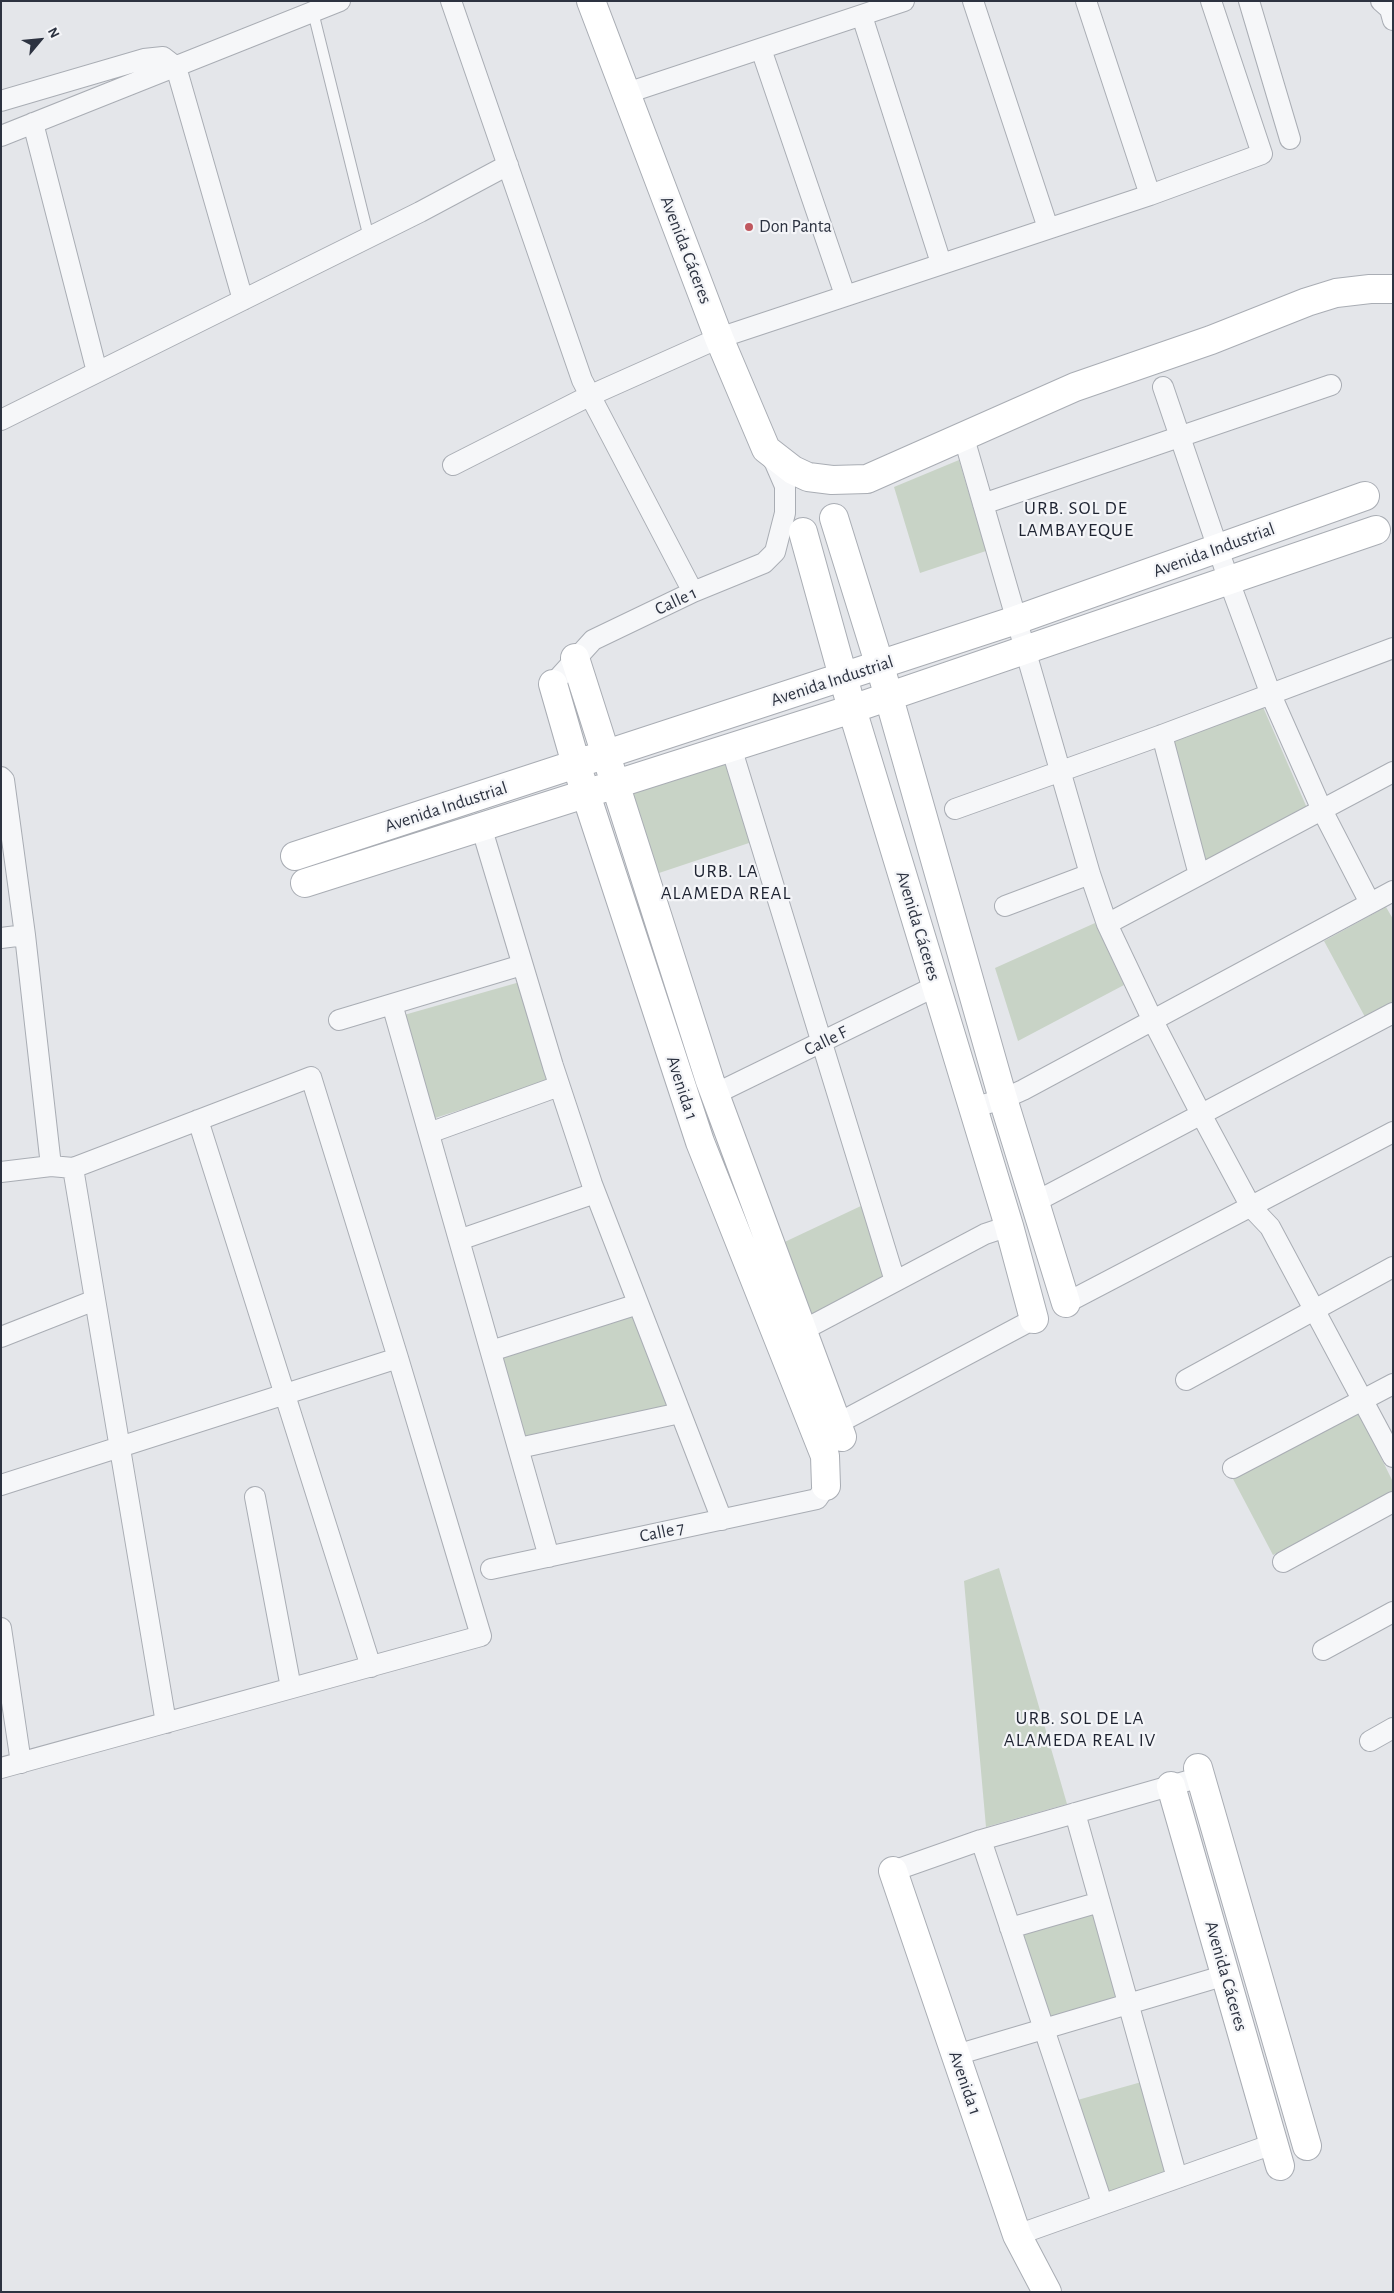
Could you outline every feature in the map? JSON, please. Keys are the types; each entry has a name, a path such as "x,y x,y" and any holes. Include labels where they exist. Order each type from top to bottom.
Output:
{"street":[{"path":"1,136 340,1"},
{"path":"451,1 589,396 693,592"},
{"name":"Avenida Cáceres","path":"591,1 719,338 766,449 793,470 808,477 832,480 868,479 964,438"},
{"path":"627,93 904,1"},
{"path":"973,1 1048,228"},
{"path":"1086,1 1150,195"},
{"path":"453,465 589,396 719,338 1150,195 1262,154 1211,1"},
{"path":"1249,1 1290,139"},
{"path":"1381,1 1390,10 1393,20"},
{"path":"862,16 941,263"},
{"path":"761,49 845,295"},
{"path":"1,101 144,59 163,57 176,67 243,300"},
{"path":"33,124 97,372"},
{"path":"1,420 369,238 508,164"},
{"path":"1393,290 1370,288 1336,293 1307,302 1211,340 1075,387 964,438 1060,772 1106,924 1202,1116 1251,1207 1270,1227 1393,1457"},
{"path":"983,504 1331,385"},
{"path":"1163,387 1229,581 1271,694 1322,810 1370,903"},
{"name":"Calle 1","path":"553,684 593,640 693,592 764,562 776,552 794,523 784,486 775,463 766,449"},
{"name":"Avenida Industrial","path":"295,856 880,666 1016,620 1365,496"},
{"name":"Avenida Cáceres","path":"834,518 880,666 1003,1099 1066,1304"},
{"name":"Avenida Cáceres","path":"794,523 843,678 1009,1226 1034,1320"},
{"name":"Avenida Industrial","path":"305,883 852,709 1376,530"},
{"path":"955,809 1162,735 1393,648"},
{"name":"Avenida 1","path":"575,658 715,1094 845,1428"},
{"name":"Avenida 1","path":"553,684 576,764 700,1142 825,1456 826,1486"},
{"path":"1162,735 1199,875"},
{"path":"731,747 895,1281"},
{"path":"1106,924 1393,772"},
{"path":"1,777 4,780 25,935 51,1166"},
{"path":"481,826 559,1086 595,1194 722,1520"},
{"path":"1005,906 1090,874"},
{"path":"972,1108 1003,1099 1153,1021 1393,891"},
{"path":"1,938 25,935"},
{"path":"339,1020 522,964"},
{"name":"Calle F","path":"715,1094 936,986"},
{"path":"392,1004 549,1556"},
{"path":"1035,1202 1202,1116 1393,1013"},
{"path":"1,1172 51,1166 73,1168 311,1077 398,1358 480,1636 1,1768"},
{"path":"429,1133 559,1086"},
{"path":"198,1120 371,1667"},
{"path":"1066,1304 1393,1132"},
{"path":"73,1168 166,1723"},
{"path":"459,1240 595,1194"},
{"path":"811,1326 984,1234 1009,1226"},
{"path":"1186,1380 1393,1267"},
{"path":"1,1337 95,1300"},
{"path":"491,1351 638,1304"},
{"path":"845,1428 1034,1320"},
{"path":"1,1485 398,1358"},
{"path":"1233,1468 1393,1384"},
{"path":"518,1448 680,1413"},
{"name":"Calle 7","path":"491,1569 817,1499 826,1486"},
{"path":"255,1497 291,1688"},
{"path":"1283,1562 1393,1502"},
{"path":"1322,1650 1393,1612"},
{"path":"1,1628 21,1763"},
{"path":"1370,1740 1393,1728"},
{"path":"893,1871 981,1840 1171,1786 1200,1772"},
{"name":"Avenida Cáceres","path":"1200,1772 1307,2146"},
{"name":"Avenida Cáceres","path":"1171,1786 1276,2155"},
{"path":"1075,1813 1177,2178"},
{"path":"981,1840 1102,2203"},
{"name":"Avenida 1","path":"893,1871 1017,2235 1047,2292"},
{"path":"1010,1928 1100,1902"},
{"path":"956,2055 1226,1974"},
{"path":"1017,2235 1102,2203 1177,2178 1276,2155"}],"lane":[{"path":"313,12 369,238"}],"shaded area":[{"path":"959,460 986,551 920,573 894,487"},
{"path":"1263,707 1307,808 1204,864 1170,740"},
{"path":"724,755 752,842 653,875 626,787"},
{"path":"1386,907 1393,919 1393,1003 1365,1017 1324,941"},
{"path":"1095,923 1124,985 1018,1041 995,968"},
{"path":"520,982 547,1082 432,1119 404,1015"},
{"path":"863,1205 885,1278 804,1321 774,1247"},
{"path":"635,1313 671,1406 525,1437 501,1357"},
{"path":"1357,1409 1393,1482 1393,1493 1273,1555 1233,1479"},
{"path":"999,1568 1067,1804 986,1827 964,1581"},
{"path":"1097,1908 1122,1997 1046,2021 1017,1930"},
{"path":"1145,2081 1171,2172 1105,2197 1074,2101"}],"place":[{"name":"Don Panta","path":"749,227"}],"district":[{"name":"URB. SOL DE LAMBAYEQUE","path":"1076,519"},
{"name":"URB. LA ALAMEDA REAL","path":"726,882"},
{"name":"URB. SOL DE LA ALAMEDA REAL IV","path":"1080,1729"}]}
